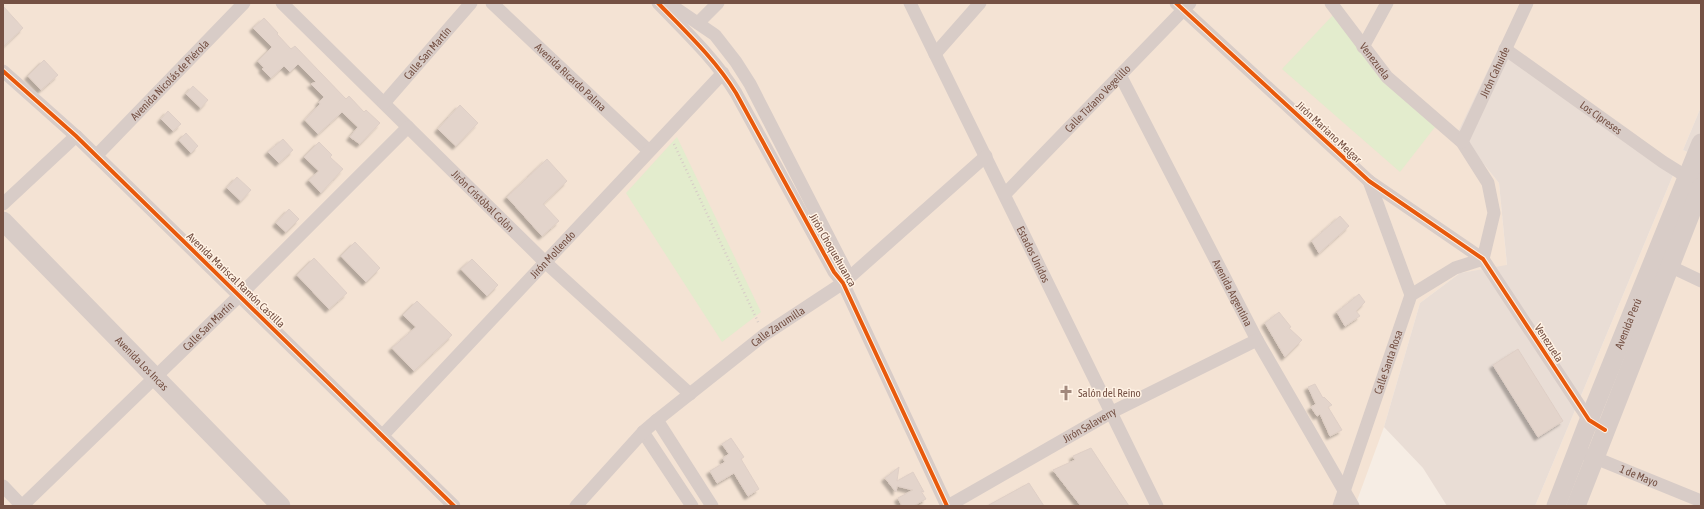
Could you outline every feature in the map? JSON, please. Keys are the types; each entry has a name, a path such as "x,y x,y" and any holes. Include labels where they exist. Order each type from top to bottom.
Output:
{"main road":[{"name":"Avenida Perú","path":"1556,506 1588,420 1662,263 1696,180 1701,142"},
{"name":"Avenida Los Incas","path":"3,221 281,506"},
{"name":"Avenida Perú","path":"1576,506 1605,430 1662,263"}],"street":[{"name":"Avenida Nicolás de Piérola","path":"96,156 244,3"},
{"name":"Jirón Cristóbal Colón","path":"282,3 545,262 690,394"},
{"name":"Calle San Martín","path":"384,103 471,3"},
{"name":"Avenida Ricardo Palma","path":"492,3 649,151"},
{"name":"Jirón Choquehuanca","path":"658,3 701,47 723,73 736,93 834,272 844,283 947,506"},
{"name":"Jirón Choquehuanca","path":"668,3 715,35 736,62 750,84 845,269 844,283"},
{"path":"698,23 718,3"},
{"name":"Estados Unidos","path":"910,3 1157,506"},
{"path":"935,54 980,3"},
{"name":"Venezuela","path":"1331,3 1386,77 1462,142 1488,183 1494,213 1483,259 1588,420 1605,430"},
{"path":"1363,47 1387,3"},
{"name":"Jirón Cahuide","path":"1462,142 1527,3"},
{"name":"Calle Tiziano Vegelillo","path":"1005,194 1120,75 1183,5"},
{"name":"Jirón Mariano Melgar","path":"1183,5 1369,181 1483,259"},
{"name":"Los Cipreses","path":"1505,49 1663,162 1696,180"},
{"name":"Avenida Mariscal Ramón Castilla","path":"3,71 76,136 454,506"},
{"name":"Jirón Mollendo","path":"382,436 723,73"},
{"name":"Avenida Argentina","path":"1120,75 1257,340 1353,506"},
{"name":"Calle San Martín","path":"22,506 239,296 408,127"},
{"path":"3,204 76,136"},
{"name":"Calle Zarumilla","path":"576,506 643,432 657,420 764,335 844,283 986,156"},
{"path":"1369,181 1411,295 1455,268 1483,259"},
{"path":"1662,263 1701,281"},
{"name":"Calle Santa Rosa","path":"1339,506 1411,295"},
{"name":"Jirón Salaverry","path":"947,506 1112,412 1257,340"},
{"path":"657,420 712,506"},
{"path":"643,432 692,506"},
{"name":"1 de Mayo","path":"1577,451 1701,501"},
{"path":"3,486 22,506"}],"path":[{"path":"668,131 764,335"}],"shaded area":[{"path":"3,3 1701,3 1701,107 1683,150 1701,158 1701,506 1535,506 1676,168 1458,132 1499,183 1507,266 1460,273 1420,303 1384,427 1355,506 3,506"},
{"path":"1502,41 1676,168 1535,506 1447,506 1423,468 1384,427 1420,303 1460,273 1507,265 1499,183 1458,132"},
{"path":"1701,107 1701,158 1683,150"}],"green space":[{"path":"1334,14 1435,127 1400,172 1282,69"},
{"path":"677,137 761,312 722,342 626,193"}],"building":[{"path":"3,6 23,28 3,47"},
{"path":"264,18 291,49 295,46 346,99 349,96 364,112 366,110 380,123 360,144 350,137 358,127 342,112 318,134 305,120 320,104 319,102 324,97 311,84 316,82 298,64 290,72 284,66 271,78 262,69 264,68 258,61 272,47 253,28"},
{"path":"44,60 58,75 41,90 28,76"},
{"path":"193,86 208,100 201,108 186,94"},
{"path":"460,105 478,123 456,146 438,129"},
{"path":"168,111 181,124 173,131 161,119"},
{"path":"186,133 198,146 191,153 179,140"},
{"path":"283,139 293,150 279,163 268,152"},
{"path":"319,142 332,155 330,157 343,169 321,193 309,180 319,171 304,157"},
{"path":"547,159 567,181 543,204 559,221 542,236 507,197"},
{"path":"237,177 251,190 241,201 227,188"},
{"path":"289,209 299,219 286,232 276,223"},
{"path":"1340,216 1349,226 1319,253 1312,241"},
{"path":"355,242 380,268 366,282 341,256"},
{"path":"314,258 347,293 329,309 297,275"},
{"path":"472,259 498,285 487,296 461,269"},
{"path":"1359,294 1365,302 1356,311 1360,316 1345,326 1337,312"},
{"path":"417,301 452,335 414,371 392,348 416,327 403,315"},
{"path":"1279,312 1291,327 1289,328 1302,340 1285,357 1265,323"},
{"path":"1518,349 1563,421 1538,437 1493,365"},
{"path":"1315,384 1323,398 1324,397 1332,405 1328,407 1342,430 1330,436 1320,414 1317,416 1311,407 1316,404 1308,387"},
{"path":"731,438 744,457 741,459 759,489 748,496 734,473 717,483 710,471 725,462 723,458 729,454 722,444"},
{"path":"1091,448 1129,506 1081,506 1053,470 1075,460 1073,456"},
{"path":"899,467 897,481 913,472 924,492 921,491 926,499 913,506 902,506 898,498 913,490 897,486 896,492 885,478"},
{"path":"1029,483 1044,506 987,506"}],"cycle path":[{"path":"658,3 709,57 736,93 834,272 843,283 947,506"},
{"path":"1176,3 1369,181 1483,259 1589,420 1605,430"},
{"path":"3,71 76,136 454,506"}],"place":[{"name":"Salón del Reino","path":"1066,393"}]}
